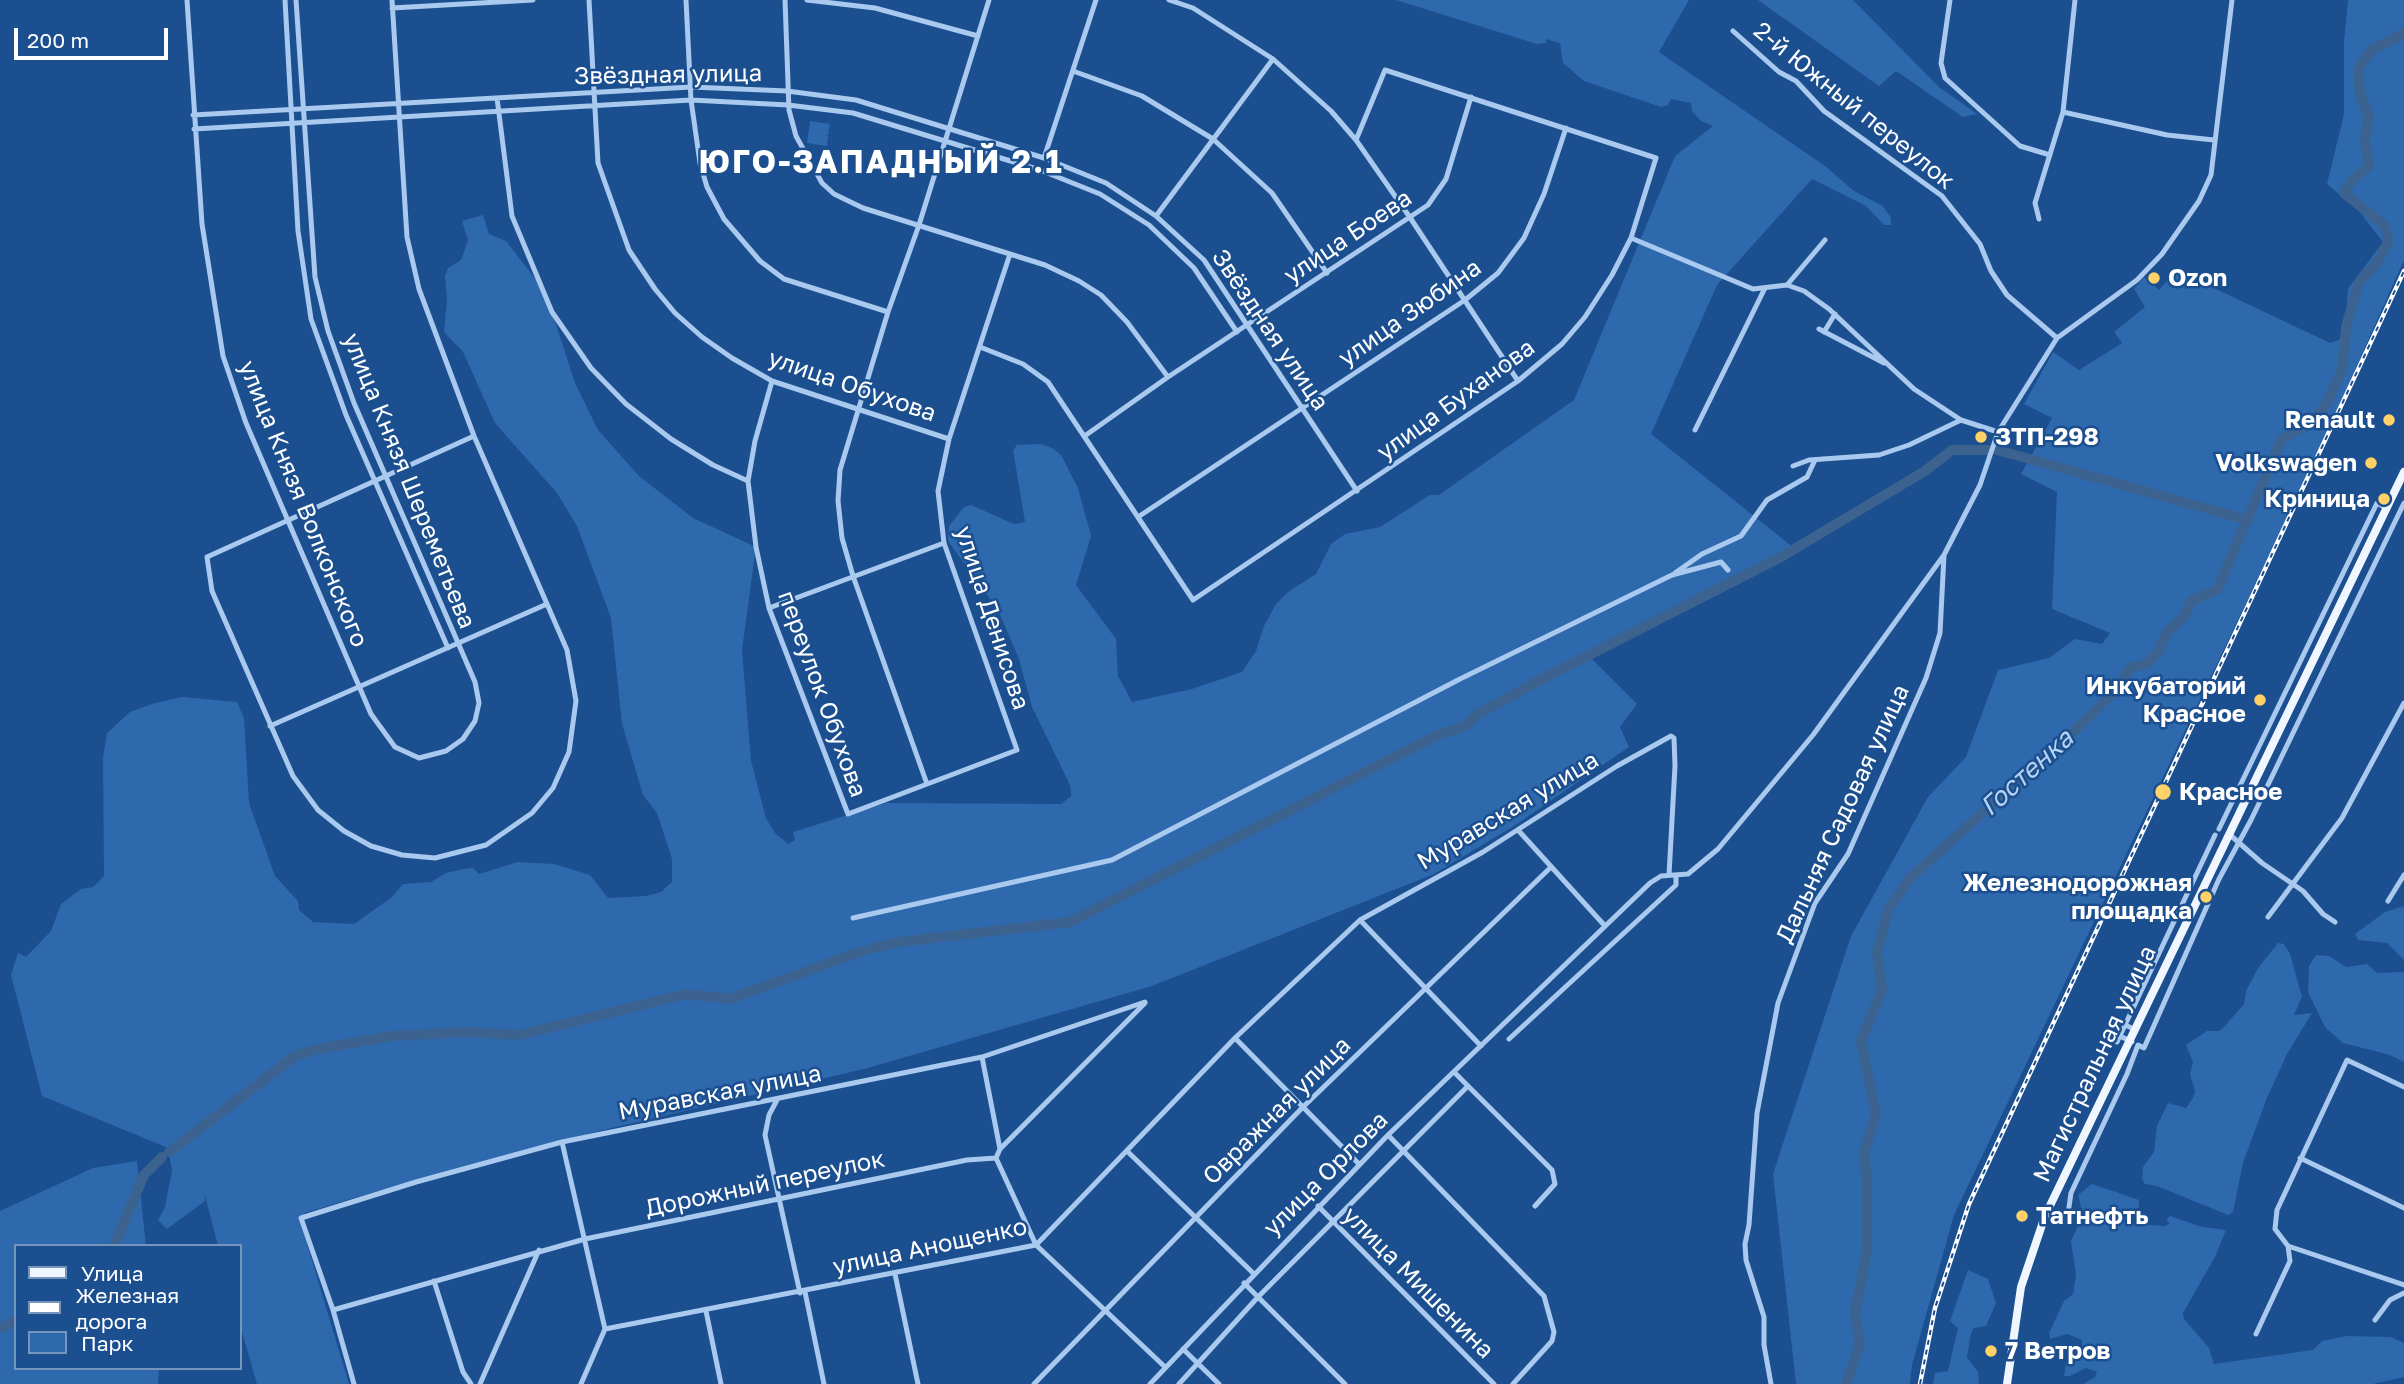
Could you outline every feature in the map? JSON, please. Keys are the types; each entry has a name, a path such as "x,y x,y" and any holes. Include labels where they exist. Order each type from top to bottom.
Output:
{"main road":[{"name":"Магистральная улица","path":"2007,1384 2017,1311 2032,1251 2062,1178 2124,1038 2134,1029 2404,472"}],"street":[{"name":"улица Князя Волконского","path":"187,0 202,224 219,339 246,423 371,714 395,747 419,758 446,751"},
{"name":"улица Князя Шереметьева","path":"285,0 301,263 311,319 324,363 448,648"},
{"name":"улица Князя Шереметьева","path":"296,0 315,277 332,343 475,682 479,703 475,721 463,739 446,751"},
{"path":"392,0 407,237 419,289 474,436 547,604 573,674 576,701 569,752 553,788 532,813 486,845 435,858 402,855 362,841 318,810 293,776 212,591 207,557 474,436"},
{"path":"393,8 533,0"},
{"name":"улица Обухова","path":"589,0 598,163 629,250 675,313 732,358 772,380 949,439"},
{"path":"686,0 691,100 700,163 707,187 737,237 760,261 784,279 888,312"},
{"path":"785,0 788,105 796,135 807,159 828,188 863,208 1045,265 1101,295 1127,321 1168,377"},
{"path":"807,0 876,8 978,36"},
{"path":"927,784 853,576 842,538 838,501 845,447 919,225 943,140 989,0"},
{"path":"1044,158 1096,0"},
{"path":"1169,0 1193,8 1273,59 1331,111 1356,140 1411,219 1518,381"},
{"path":"1950,0 1941,63 1945,78 2020,146 2050,155"},
{"path":"2039,219 2035,203 2063,112 2075,0"},
{"path":"2057,338 2137,280 2162,254 2199,201 2211,174 2232,0"},
{"name":"2-й Южный переулок","path":"1733,31 1779,72 1796,81 1824,111 1942,196 1980,244 1991,271 2007,295 2057,338"},
{"path":"1156,216 1273,59"},
{"path":"1356,140 1385,70 1566,128"},
{"path":"1073,71 1142,96 1213,139 1272,193 1327,273"},
{"name":"Звёздная улица","path":"193,115 691,87 787,90 856,100 1044,158 1106,183 1156,216 1204,260 1357,491"},
{"name":"улица Боева","path":"1086,435 1168,377 1411,219 1428,205 1446,179 1471,97"},
{"path":"497,98 512,216 552,312 591,368 626,404 671,439 713,465 748,481"},
{"name":"Звёздная улица","path":"194,129 691,100 788,105 853,113 1040,170 1088,189 1143,221 1194,268 1237,332"},
{"path":"2063,112 2167,135 2214,140"},
{"name":"улица Буханова","path":"1138,517 1194,600 1518,381 1562,344 1585,317 1612,275 1631,238 1656,158 1566,128"},
{"name":"улица Зюбина","path":"1138,517 1465,300 1498,273 1524,238 1544,194 1566,128"},
{"path":"1631,238 1740,285 1764,290 1787,285 1804,292 1832,312 1914,389 1961,420 1998,432"},
{"path":"1787,285 1825,240"},
{"name":"улица Денисова","path":"927,784 1017,750 944,543 938,491 949,439 1010,254"},
{"path":"1695,430 1764,290"},
{"path":"1832,312 1821,330 1893,369"},
{"name":"Дальняя Садовая улица","path":"1772,1384 1764,1345 1764,1317 1746,1260 1745,1244 1749,1225 1757,1114 1778,1003 1815,903 1848,854 1926,678 1940,633 1944,555 1980,485 1998,432 2057,338"},
{"path":"980,347 1023,364 1048,382 1086,435 1138,517"},
{"name":"переулок Обухова","path":"772,380 755,441 748,481 750,511 769,608 848,814 927,784"},
{"path":"1793,466 1815,460 1878,455 1909,445 1961,420"},
{"path":"853,918 1112,860 1449,684 1672,575 1702,554 1741,536 1767,500 1807,477 1815,460"},
{"path":"2124,1038 2125,1025 2377,503 2386,508"},
{"path":"2124,1038 2144,1048 2238,842 2404,503"},
{"path":"769,608 944,543"},
{"path":"1669,875 1688,874 1733,834 1813,735 1944,555"},
{"path":"1672,575 1721,562 1728,570"},
{"path":"270,726 547,604"},
{"path":"2268,917 2343,818 2404,703"},
{"name":"Муравская улица","path":"1360,920 1518,830 1667,737 1674,738 1669,875"},
{"path":"1518,830 1605,926"},
{"path":"2229,834 2262,863 2294,883 2335,922"},
{"name":"Овражная улица","path":"1034,1384 1302,1108 1550,868"},
{"name":"улица Орлова","path":"1150,1384 1253,1273 1388,1135 1650,883 1669,875"},
{"path":"2388,901 2404,875"},
{"path":"1509,1039 1676,885 1676,876"},
{"path":"1360,920 1480,1046"},
{"name":"улица Анощенко","path":"605,1329 1036,1245 1235,1038 1360,920"},
{"path":"1533,995 1546,1005"},
{"name":"Муравская улица","path":"333,1310 301,1218 416,1182 562,1142 982,1057 1145,1002 1000,1149"},
{"path":"2125,1025 2134,1029"},
{"path":"1235,1038 1359,1164"},
{"path":"2117,1042 2124,1038"},
{"path":"2068,1214 2071,1193 2138,1045"},
{"path":"982,1057 1000,1149 996,1158 1036,1245 1165,1367"},
{"path":"2256,1334 2290,1261 2288,1246 2275,1229 2277,1210 2347,1060 2404,1087"},
{"path":"1454,1072 1552,1170 1555,1184 1535,1206"},
{"name":"улица Орлова","path":"1178,1384 1258,1297 1467,1087"},
{"path":"777,1100 769,1115 765,1135 824,1384"},
{"path":"1388,1135 1540,1289 1554,1332 1546,1350 1513,1384"},
{"path":"562,1142 605,1329 581,1384"},
{"path":"1127,1151 1253,1273"},
{"name":"Дорожный переулок","path":"333,1310 585,1239 967,1160 996,1158"},
{"path":"2300,1158 2404,1208"},
{"name":"улица Мишенина","path":"1318,1206 1494,1384"},
{"path":"2288,1246 2404,1285"},
{"path":"480,1384 539,1250"},
{"path":"895,1274 918,1384"},
{"path":"434,1281 463,1372 471,1384"},
{"path":"1244,1283 1345,1384"},
{"path":"2375,1320 2390,1300 2404,1293"},
{"path":"333,1310 354,1384"},
{"path":"706,1311 721,1384"},
{"path":"1183,1349 1219,1384"}],"green space":[{"path":"1396,0 1689,0 1659,52 1825,166 1854,191 1883,206 1891,218 1891,225 1884,225 1866,206 1812,179 1717,285 1651,434 1794,548 1591,658 1637,704 1620,727 1629,747 1514,826 1434,874 1152,986 864,1069 599,1131 304,1213 301,1224 349,1384 257,1384 242,1332 242,1244 217,1244 205,1195 205,1201 167,1229 158,1220 165,1207 172,1171 168,1148 42,1096 11,975 18,953 26,957 51,931 61,904 81,889 93,887 104,876 103,757 107,733 130,712 152,704 182,697 237,702 244,718 249,803 275,876 298,901 299,910 313,922 354,924 392,897 403,884 431,882 446,873 463,869 473,868 479,874 518,862 554,864 590,875 608,898 646,896 661,892 672,882 672,859 657,813 643,795 622,724 611,618 577,526 557,493 495,423 463,352 444,332 447,300 445,276 448,268 461,260 468,240 462,221 483,215 489,234 506,241 537,281 552,312 575,383 598,430 639,476 693,518 756,547 742,650 751,761 766,818 775,833 788,844 795,840 793,832 886,803 1061,804 1071,796 1070,785 1032,707 1019,659 998,610 948,541 949,526 964,507 971,505 1014,524 1025,522 1013,450 1017,445 1041,444 1061,455 1078,488 1091,536 1076,585 1116,639 1118,676 1132,702 1192,689 1242,672 1256,651 1264,626 1276,604 1288,592 1316,574 1331,544 1345,534 1380,527 1430,495 1439,495 1574,400 1675,156 1713,126 1701,121 1692,111 1691,103 1671,99 1668,105 1661,107 1584,81 1563,63 1560,43 1546,39 1546,43 1537,44"},
{"path":"1758,0 1853,0 1939,87 1977,114 1963,117 1896,71 1879,86"},
{"path":"2348,0 2404,0 2404,260 2322,444 1954,1215 1912,1365 1910,1384 1796,1384 1773,1174 1851,936 1928,797 1966,757 1998,670 2049,658 2075,639 2102,644 2110,633 2052,609 2057,492 2021,474 2052,418 2024,404 2053,352 2079,370 2122,343 2114,332 2145,307 2134,289 2144,277 2159,290 2176,270 2330,343 2339,340 2345,331 2348,289 2383,242 2359,211 2327,184 2344,114 2344,42"},
{"path":"810,121 830,124 828,135 825,136 828,136 827,146 807,143"},
{"path":"2404,906 2404,960 2387,943 2358,940 2355,934 2385,912"},
{"path":"2278,943 2284,944 2290,954 2302,997 2294,1015 2312,1013 2287,1054 2267,1098 2243,1163 2233,1212 2228,1215 2157,1186 2145,1184 2142,1179 2143,1167 2154,1152 2157,1126 2168,1103 2186,1108 2193,1098 2195,1091 2190,1074 2193,1062 2186,1045 2207,1031 2219,1031 2224,1027 2244,1004 2246,991 2258,968"},
{"path":"2316,955 2329,956 2346,967 2367,964 2377,973 2404,972 2404,1062 2390,1055 2343,1043 2325,1027 2308,992 2309,966"},
{"path":"137,1161 146,1244 14,1244 14,1370 159,1370 158,1384 0,1384 0,1211 93,1168"},
{"path":"2092,1184 2139,1200 2139,1207 2125,1217 2126,1223 2165,1226 2170,1223 2166,1220 2170,1216 2202,1227 2226,1230 2215,1257 2183,1313 2184,1319 2209,1348 2214,1364 2313,1350 2322,1341 2347,1336 2391,1337 2404,1343 2404,1377 2373,1384 2083,1384 2095,1377 2097,1372 2086,1368 2064,1376 2067,1356 2082,1355 2082,1340 2067,1334 2050,1339 2049,1333 2064,1301 2073,1294 2076,1275 2071,1241 2083,1215 2078,1195"},
{"path":"1968,1270 1988,1279 1996,1303 1986,1326 1974,1328 1971,1333 1967,1357 1978,1372 1979,1384 1933,1384 1935,1373 1948,1371 1958,1328 1950,1321"}],"waterway":[{"name":"Гостенка","path":"1846,1384 1860,1344 1855,1313 1867,1250 1867,1178 1864,1153 1876,1114 1861,1041 1882,990 1877,952 1888,910 1910,878 2087,719 2116,690 2131,667 2145,665 2157,654 2168,631 2184,617 2192,600 2217,590 2281,440 2311,422 2327,403 2342,369 2346,327 2359,282 2376,264 2389,241 2384,225 2344,193 2352,180 2369,166 2365,141 2369,116 2360,94 2358,68 2372,50 2404,33"},
{"path":"870,949 899,942 1070,922 1440,734 1464,727 1478,714 1546,677 1781,557 1925,471 1952,450 1988,450"},
{"path":"1997,450 2248,520"},
{"path":"169,1152 295,1056 313,1050 392,1036 468,1032 519,1035 686,994 730,999 862,951"},
{"path":"115,1244 144,1175 162,1157"},
{"path":"0,1328 14,1322"}],"railway":[{"path":"1920,1384 1935,1308 1969,1204 2404,271"}],"place":[{"name":"Ozon","path":"2154,278"},
{"name":"Renault","path":"2389,420"},
{"name":"ЗТП-298","path":"1981,437"},
{"name":"Volkswagen","path":"2371,463"},
{"name":"Криница","path":"2384,499"},
{"name":"Инкубаторий Красное","path":"2260,700"},
{"name":"Красное","path":"2163,792"},
{"name":"Железнодорожная площадка","path":"2206,897"},
{"name":"Татнефть","path":"2022,1216"},
{"name":"7 Ветров","path":"1991,1351"}],"district":[{"name":"ЮГО-ЗАПАДНЫЙ 2.1","path":"881,163"}]}
